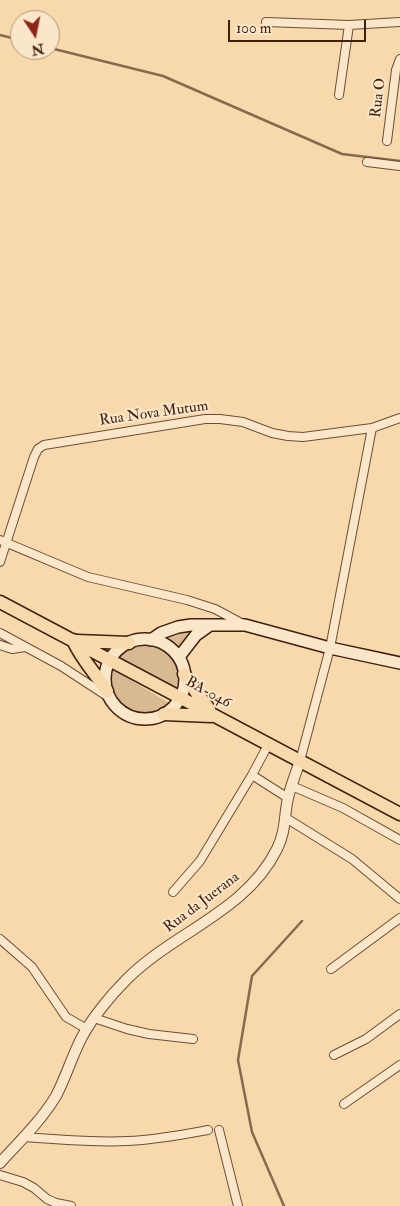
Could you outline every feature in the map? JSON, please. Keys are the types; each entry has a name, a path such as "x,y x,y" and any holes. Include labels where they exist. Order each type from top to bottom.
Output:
{"main road":[{"name":"BA-046","path":"0,602 400,814"},
{"path":"179,657 196,635 210,625"},
{"path":"151,640 168,630 191,626 245,625 330,648 400,663"},
{"path":"73,640 129,642 151,640 166,646 179,657 185,684 181,697 174,707 164,714 153,718 141,718 130,716 120,710 96,673 81,656 73,640"},
{"path":"109,694 105,681 106,671 118,650 129,642"},
{"path":"184,674 198,696 216,716"},
{"path":"164,714 216,716"}],"street":[{"path":"266,22 349,25 400,22"},
{"path":"338,95 349,25"},
{"name":"Rua O","path":"387,141 396,70 400,59"},
{"path":"367,162 400,166"},
{"name":"Rua Nova Mutum","path":"0,562 2,540 34,457 38,449 44,445 205,419 243,422 288,436 303,437 372,428 400,418"},
{"path":"300,761 330,648 372,428"},
{"path":"2,540 88,577 187,600 215,609 245,625"},
{"path":"0,634 109,694"},
{"path":"0,645 12,648 25,647"},
{"path":"173,892 200,860 268,745"},
{"name":"Rua da Juerana","path":"0,1163 42,1116 56,1095 87,1029 126,980 148,962 238,898 268,866 277,848 286,818 288,798 300,761"},
{"path":"252,775 288,798"},
{"path":"292,786 343,808 400,840"},
{"path":"286,818 352,858 400,899"},
{"path":"331,969 400,918"},
{"path":"0,939 32,967 66,1017 87,1029"},
{"path":"334,1055 366,1039 400,1014"},
{"path":"94,1018 149,1034 193,1039"},
{"path":"344,1104 400,1065"},
{"path":"23,1137 127,1141 159,1139 208,1130"},
{"path":"218,1130 238,1206"},
{"path":"0,1176 23,1182 47,1199 71,1206"}],"shaded area":[{"path":"193,630 185,638 179,649 165,639"},
{"path":"144,644 160,648 171,658 178,672 177,688 117,658 131,647"},
{"path":"112,669 169,703 158,710 147,712 137,712 127,708 119,702 113,693 111,682"}],"waterway":[{"path":"0,35 10,38"},
{"path":"60,50 163,76 342,154 400,161"},
{"path":"284,1206 252,1132 238,1060 252,976 302,921"}]}
